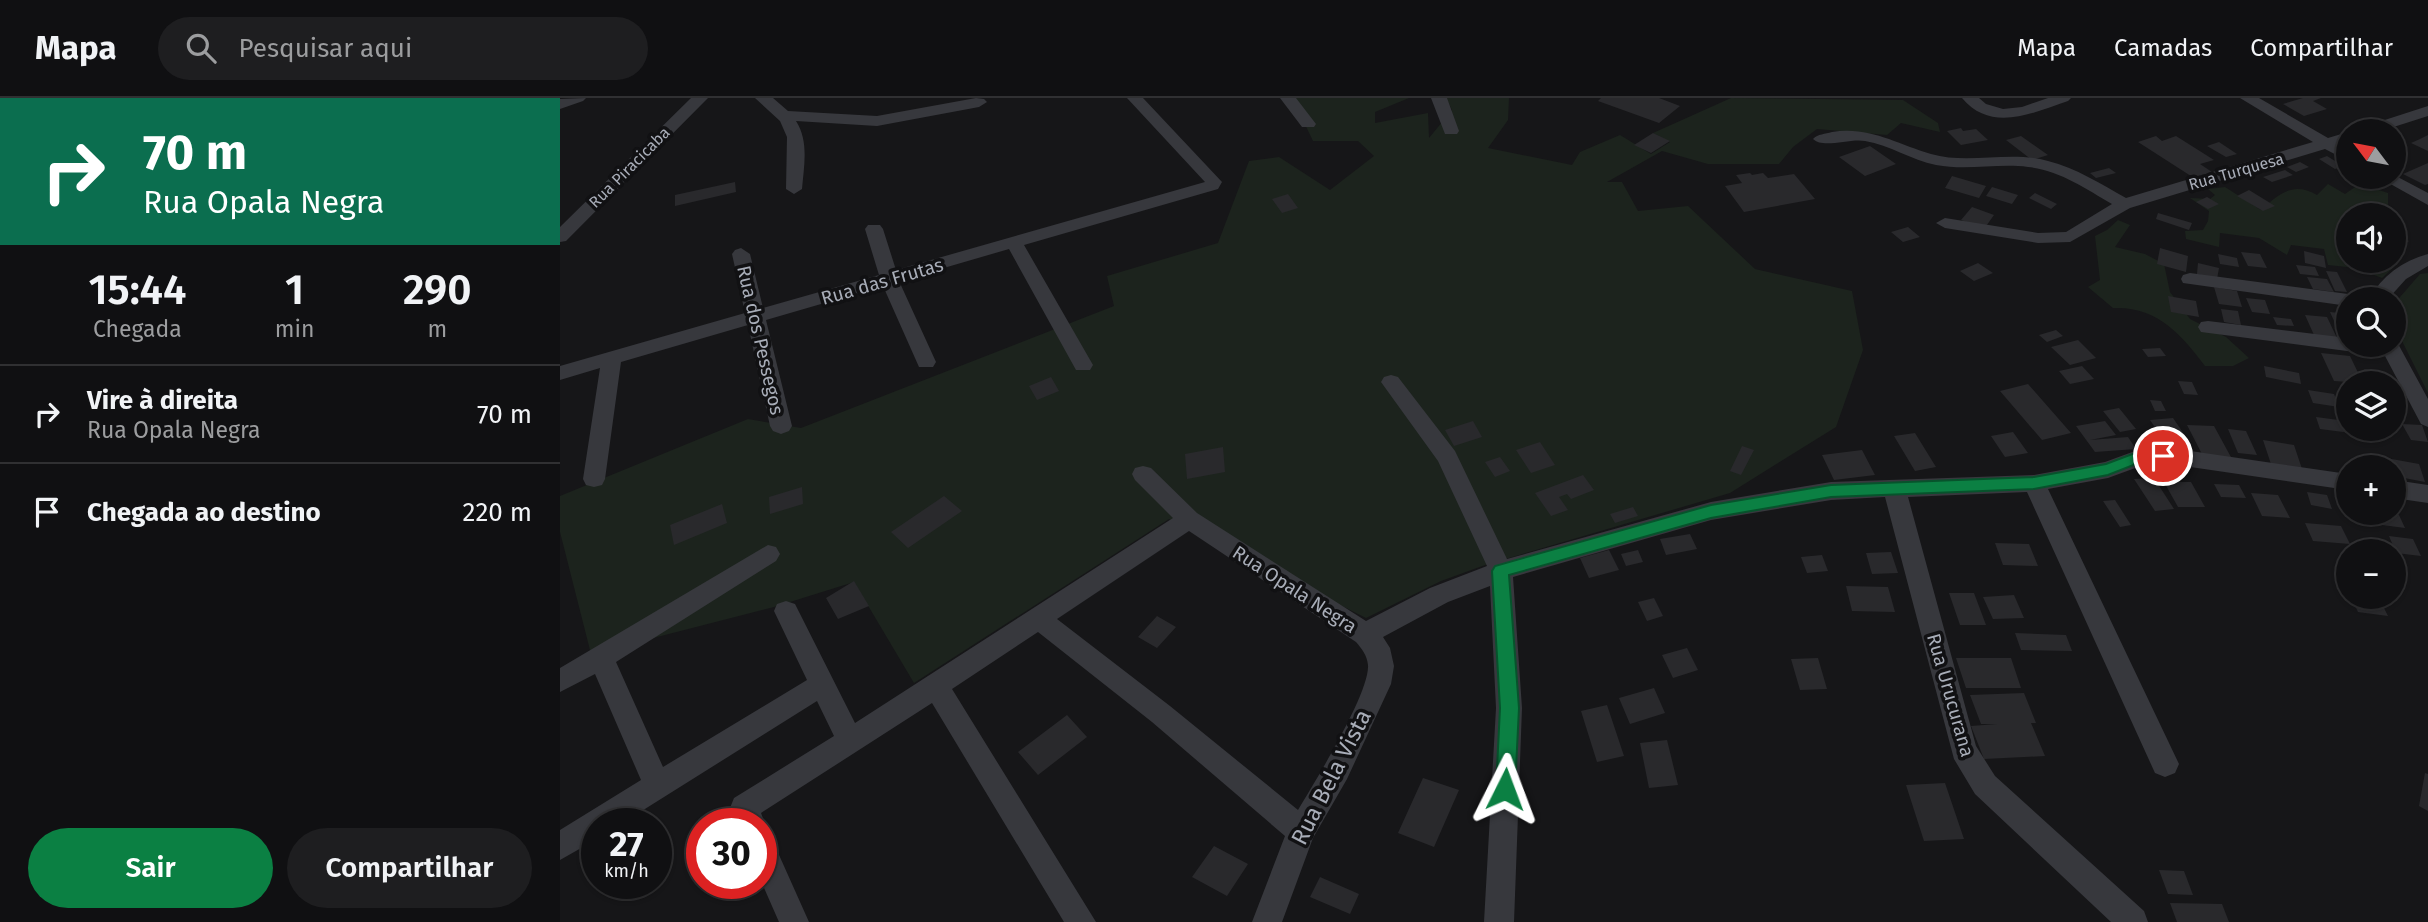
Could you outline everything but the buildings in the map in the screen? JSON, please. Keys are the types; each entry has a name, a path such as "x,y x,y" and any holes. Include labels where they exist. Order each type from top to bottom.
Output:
{"street":[{"path":"560,104 579,98"},
{"name":"Rua Piracicaba","path":"560,237 700,98"},
{"path":"763,98 785,116 795,129 797,145 794,189"},
{"name":"Rua das Frutas","path":"560,373 611,361 754,317 1015,244 1204,188 1214,182 1135,98"},
{"path":"1288,98 1308,124"},
{"path":"1439,98 1451,131"},
{"path":"1970,98 1981,109 2000,116 2062,98"},
{"path":"2248,98 2336,149"},
{"path":"785,116 877,121 979,102"},
{"path":"2403,119 2428,111"},
{"path":"1821,139 1861,135 1933,160 1950,163 2030,162 2060,170 2124,204"},
{"name":"Rua Turquesa","path":"1945,223 2057,239 2070,237 2124,204 2336,141"},
{"path":"2406,188 2428,200"},
{"path":"874,229 889,279 926,362"},
{"path":"1015,244 1083,365"},
{"name":"Rua dos Pessegos","path":"741,254 781,426"},
{"path":"2387,287 2396,275 2412,265 2428,260"},
{"path":"2190,279 2336,298"},
{"path":"2208,327 2336,342"},
{"path":"2395,357 2428,419"},
{"path":"594,479 611,361"},
{"path":"1391,382 1447,457 1500,571 1509,708 1499,922"},
{"name":"Rua Opala Negra","path":"1143,474 1189,520 1365,634 1439,595 1500,571 1711,511 1831,491 2034,483 2108,470 2135,459 2163,456 2336,480"},
{"path":"2034,483 2165,764"},
{"name":"Rua Urucurana","path":"1894,488 1964,750 1986,785 2133,922"},
{"path":"2406,491 2428,494"},
{"path":"758,808 850,741 1189,520"},
{"path":"560,681 768,554"},
{"path":"786,611 850,741"},
{"path":"1038,618 1301,831"},
{"name":"Rua Bela Vista","path":"1267,922 1301,831 1337,770 1378,684 1381,666 1377,648 1365,634"},
{"path":"601,658 658,787"},
{"path":"560,846 823,684"},
{"path":"936,686 1081,922"},
{"path":"777,884 794,922"}],"shaded area":[{"path":"1288,98 1409,98 1375,112 1375,123 1428,113 1429,138 1452,110 1446,98 1509,98 1508,120 1488,148 1572,165 1580,152 1620,135 1651,154 1670,142 1653,133 1731,98 1903,100 1938,123 1940,132 1901,123 1887,135 1817,129 1793,147 1779,164 1708,164 1662,151 1607,182 1622,182 1638,211 1688,206 1755,269 1852,291 1863,350 1836,427 1730,493 1485,565 1441,581 1366,618 1169,519 914,683 854,582 774,607 591,654 560,532 560,496 748,419 801,428 1114,306 1107,276 1218,243 1249,161 1279,157 1330,190 1374,156 1358,141 1313,141 1299,112"},
{"path":"2328,184 2345,194 2352,189 2379,189 2388,193 2388,203 2336,203 2336,266 2328,265 2324,249 2291,245 2287,255 2259,238 2220,233 2219,247 2186,239 2185,231 2203,230 2208,221 2209,211 2190,198 2210,199 2215,195 2208,189 2225,187 2261,210 2280,195 2293,189 2317,195"},
{"path":"2118,220 2130,225 2115,247 2145,254 2164,264 2170,292 2190,319 2226,337 2249,358 2233,366 2205,366 2167,324 2143,312 2113,308 2088,287 2100,280 2095,236"},
{"path":"2369,273 2387,273 2382,278"},
{"path":"2428,273 2428,393 2406,349 2406,290 2420,274"}],"route":[{"path":"1505,789 1509,708 1500,571 1711,511 1831,491 2034,483 2108,470 2135,459 2163,456"}]}
